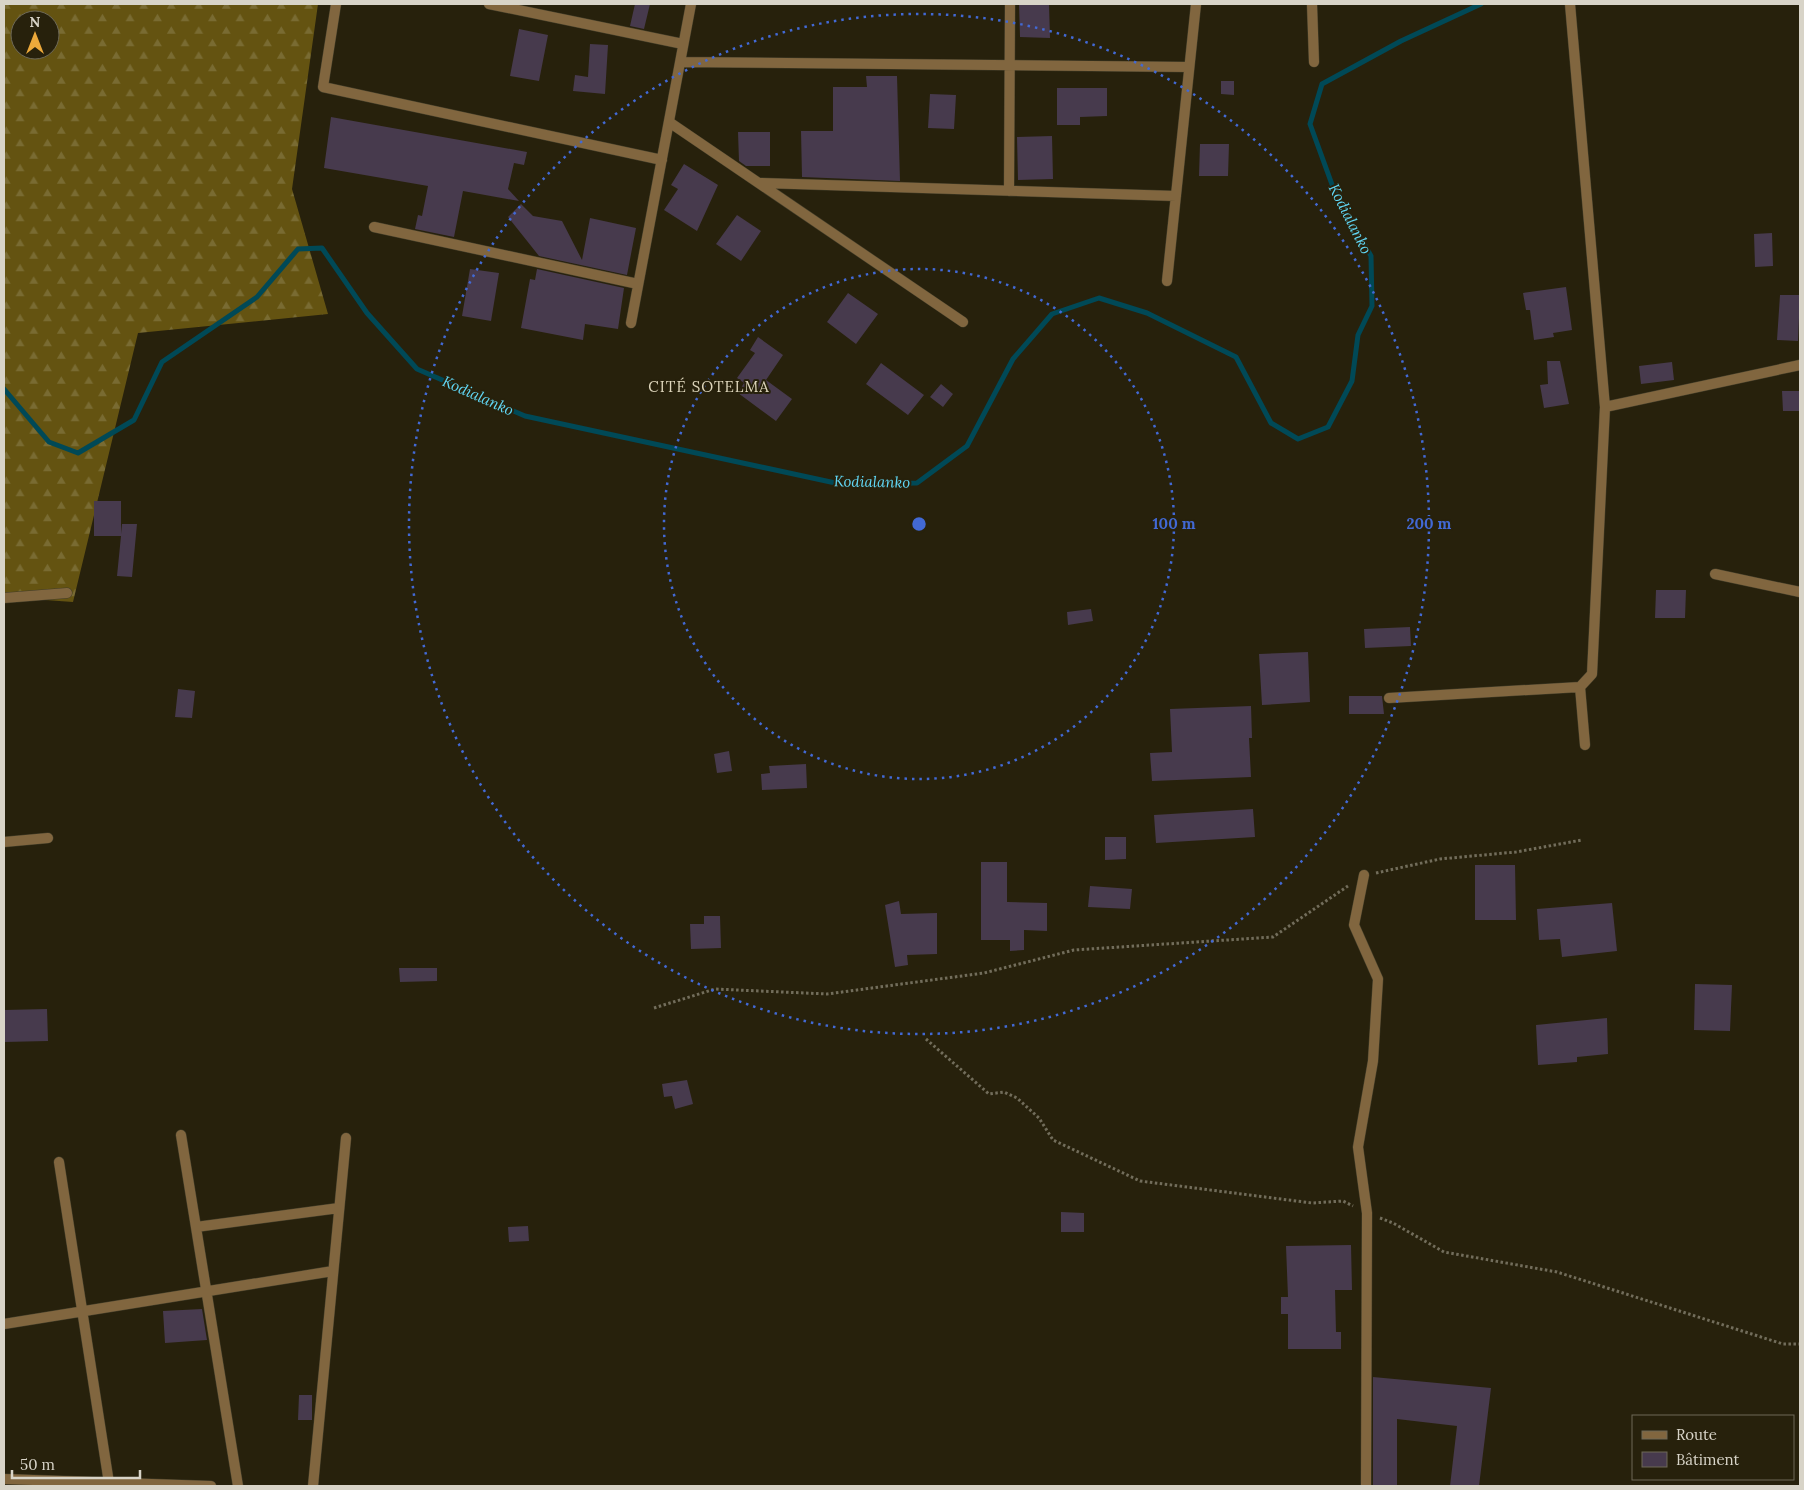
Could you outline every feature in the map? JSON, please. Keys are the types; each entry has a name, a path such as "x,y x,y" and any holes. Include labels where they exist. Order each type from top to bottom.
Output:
{"street":[{"path":"336,4 322,88 662,160"},
{"path":"489,4 683,44"},
{"path":"631,323 691,4"},
{"path":"1009,191 1010,4"},
{"path":"1167,281 1196,4"},
{"path":"1312,4 1314,62"},
{"path":"1389,698 1580,687 1592,674 1605,407 1570,4"},
{"path":"680,62 1189,67"},
{"path":"669,122 963,322"},
{"path":"760,183 1176,196"},
{"path":"374,227 638,284"},
{"path":"1605,407 1800,365"},
{"path":"1715,574 1800,592"},
{"path":"4,598 67,593"},
{"path":"1580,687 1585,745"},
{"path":"4,842 48,838"},
{"path":"1364,875 1354,925 1378,979 1373,1062 1358,1147 1367,1213 1366,1486"},
{"path":"181,1134 238,1486"},
{"path":"313,1486 346,1138"},
{"path":"59,1162 109,1483"},
{"path":"196,1227 339,1208"},
{"path":"4,1324 333,1271"},
{"path":"4,1479 211,1486"}],"path":[{"path":"654,1008 715,989 827,994 984,973 1074,950 1274,937 1364,875 1440,859 1516,852 1560,846 1582,840"},
{"path":"926,1039 989,1094 1004,1092 1018,1098 1039,1118 1054,1140 1140,1181 1312,1203 1343,1201 1367,1213 1393,1222 1444,1252 1557,1272 1783,1344 1800,1344"}],"green space":[{"path":"4,4 318,4 292,189 328,314 138,333 73,602 4,597"}],"building":[{"path":"635,4 650,4 644,29 630,26"},
{"path":"1019,4 1049,4 1050,38 1020,37"},
{"path":"519,29 548,35 539,81 510,76"},
{"path":"590,44 608,45 605,94 573,91 575,75 588,77"},
{"path":"866,76 897,76 900,181 802,177 801,131 833,131 833,87 867,87"},
{"path":"1221,81 1234,81 1234,95 1221,94"},
{"path":"1057,88 1107,88 1107,116 1080,117 1080,125 1057,125"},
{"path":"930,94 956,95 954,129 928,128"},
{"path":"331,117 527,152 524,165 514,163 508,189 519,201 463,191 454,237 415,229 418,215 422,216 428,186 324,168"},
{"path":"738,132 770,132 770,166 746,166 739,161"},
{"path":"1052,136 1053,179 1018,180 1017,137"},
{"path":"1200,144 1229,144 1228,176 1199,176"},
{"path":"684,164 718,185 697,231 664,210 678,189 671,185"},
{"path":"521,204 533,216 562,221 582,260 590,218 636,228 627,275 539,256 508,217"},
{"path":"737,215 761,231 741,261 716,244"},
{"path":"1772,233 1773,266 1755,267 1754,234"},
{"path":"470,269 499,273 491,321 462,316"},
{"path":"537,269 624,288 618,329 585,324 583,340 521,328 530,279 535,280"},
{"path":"1566,287 1572,330 1553,333 1554,337 1534,340 1530,310 1526,310 1523,293"},
{"path":"848,293 878,314 856,344 827,322"},
{"path":"1780,295 1800,295 1798,341 1777,340"},
{"path":"758,337 783,355 766,380 792,399 776,421 738,393 744,383 737,378 755,353 750,350"},
{"path":"1547,361 1560,361 1569,404 1544,408 1540,385 1548,384"},
{"path":"1672,362 1674,380 1641,384 1639,366"},
{"path":"881,363 924,395 908,415 866,384"},
{"path":"941,384 953,394 943,407 930,397"},
{"path":"1782,391 1800,391 1800,411 1783,411"},
{"path":"94,501 121,501 121,534 122,524 137,524 132,577 117,576 121,536 94,536"},
{"path":"1656,590 1686,590 1685,618 1655,618"},
{"path":"1091,609 1093,621 1068,625 1067,612"},
{"path":"1410,627 1411,646 1365,648 1364,629"},
{"path":"1308,652 1310,702 1262,705 1259,654"},
{"path":"178,689 195,691 192,718 175,717"},
{"path":"1349,696 1382,696 1384,714 1349,714"},
{"path":"1251,706 1252,738 1249,738 1251,777 1152,781 1150,753 1172,752 1170,709"},
{"path":"729,751 732,771 717,773 714,754"},
{"path":"806,764 807,788 762,790 761,774 770,773 769,766"},
{"path":"1253,809 1255,837 1156,843 1154,815"},
{"path":"1105,837 1126,837 1126,859 1105,860"},
{"path":"981,862 1007,862 1007,902 1047,903 1047,931 1024,930 1024,950 1010,951 1010,940 981,940"},
{"path":"1475,865 1515,865 1516,920 1475,920"},
{"path":"1090,886 1132,889 1130,909 1088,907"},
{"path":"899,901 901,914 937,913 937,954 907,955 908,965 895,967 885,905"},
{"path":"1612,903 1617,951 1562,957 1560,939 1539,940 1537,909"},
{"path":"704,916 720,916 721,948 691,949 690,924 704,924"},
{"path":"399,968 437,968 437,981 400,982"},
{"path":"1695,984 1732,985 1730,1031 1694,1030"},
{"path":"47,1009 48,1041 4,1042 4,1010"},
{"path":"1607,1018 1608,1054 1577,1057 1577,1062 1538,1065 1536,1025"},
{"path":"687,1080 693,1104 675,1109 672,1096 664,1097 662,1084"},
{"path":"1061,1212 1084,1213 1084,1232 1061,1232"},
{"path":"528,1226 529,1241 509,1242 508,1227"},
{"path":"1351,1245 1352,1290 1335,1290 1336,1332 1341,1332 1341,1349 1288,1349 1288,1314 1281,1314 1281,1297 1288,1297 1286,1246"},
{"path":"202,1309 207,1340 165,1343 163,1311"},
{"path":"1373,1377 1491,1388 1479,1486 1450,1486 1457,1426 1397,1419 1397,1486 1373,1486"},
{"path":"299,1395 312,1395 312,1420 298,1420"}],"waterway":[{"name":"Kodialanko","path":"4,389 49,442 78,453 134,420 162,362 257,297 298,249 322,248 367,313 417,369 525,416 840,484 917,483 967,446 1013,359 1052,314 1099,298 1147,313 1236,357 1271,423 1298,439 1328,427 1352,381 1358,335 1372,306 1371,256 1334,190 1310,124 1322,84 1401,41 1481,4"}],"district":[{"name":"CITÉ SOTELMA","path":"709,387"}]}
